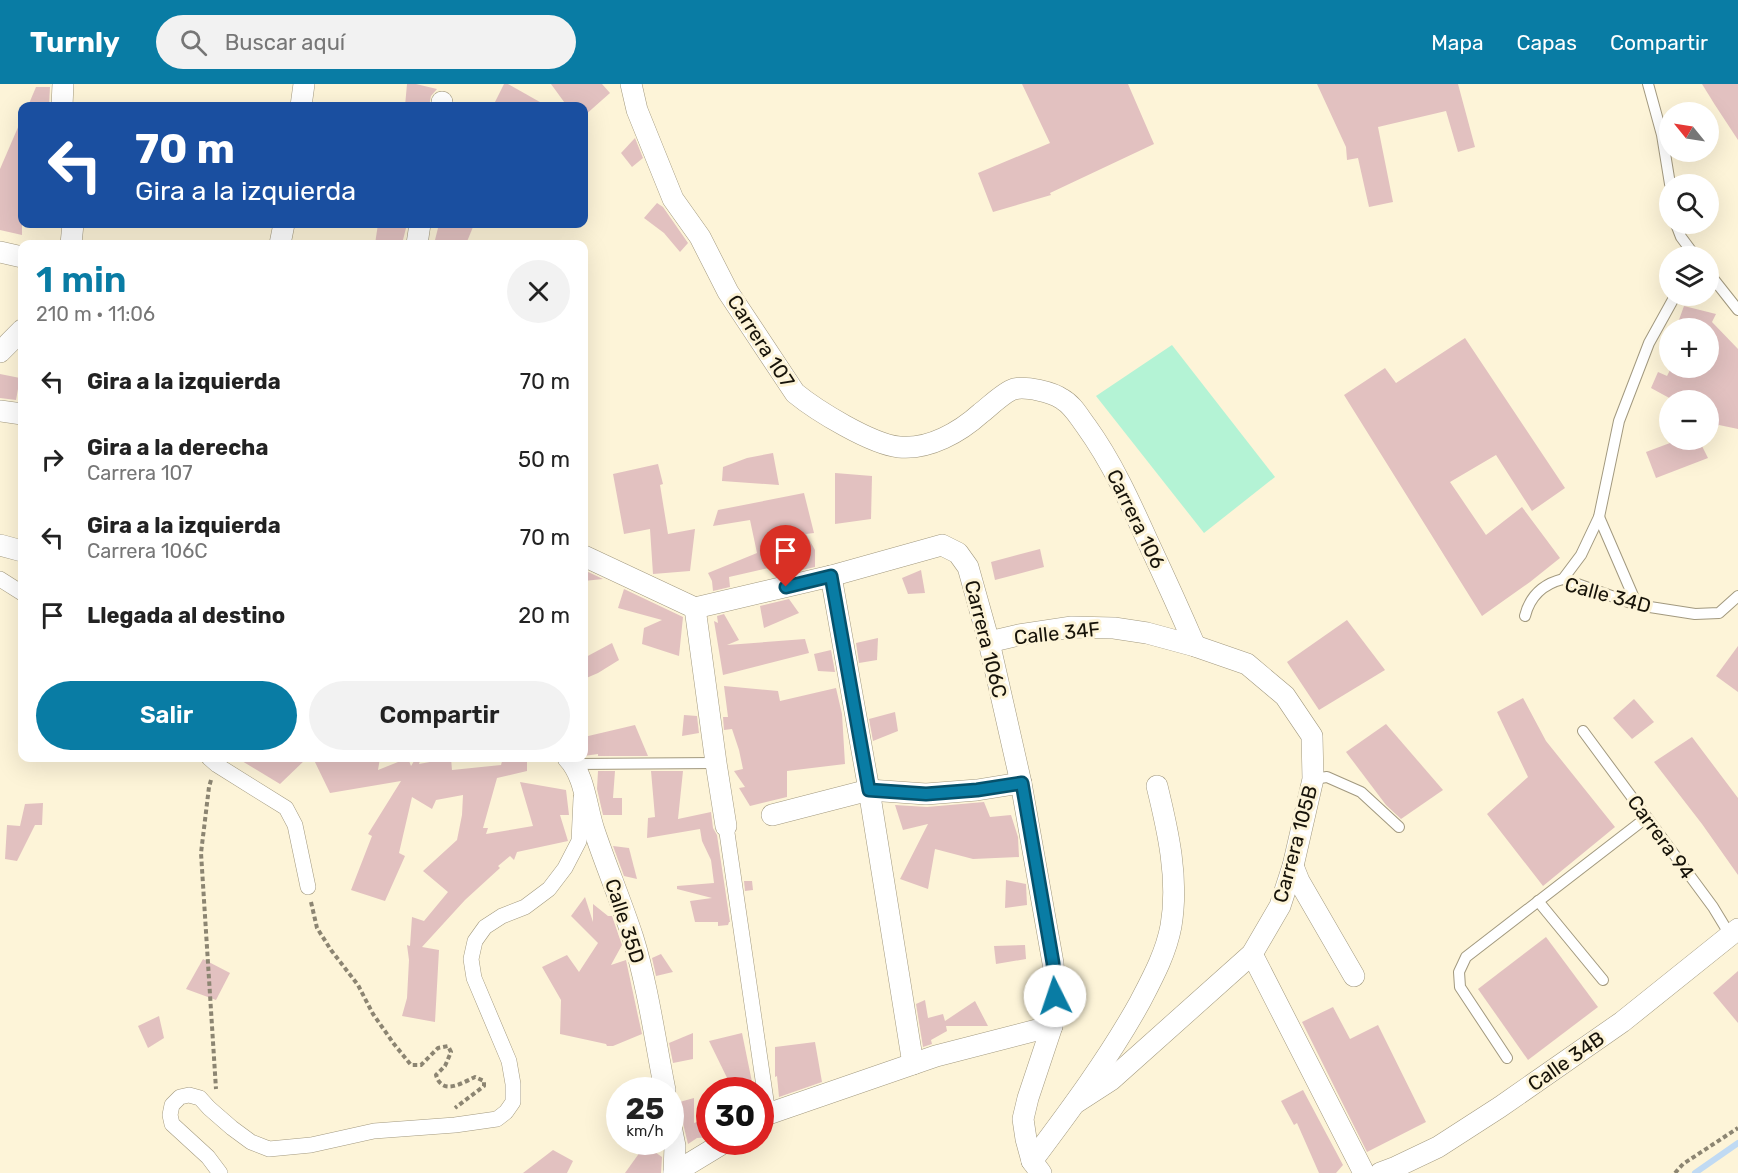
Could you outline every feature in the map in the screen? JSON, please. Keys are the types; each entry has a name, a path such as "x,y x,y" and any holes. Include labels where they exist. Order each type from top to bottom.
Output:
{"street":[{"path":"62,102 63,84"},
{"path":"302,102 304,84"},
{"name":"Carrera 107","path":"631,84 637,110 673,199 700,237 728,292 795,393 810,406 871,439 899,447 922,446 941,439 974,420 1014,389 1042,390 1064,399"},
{"path":"0,252 18,256"},
{"path":"0,352 18,334"},
{"name":"Carrera 106","path":"1064,399 1094,437 1120,481 1195,646"},
{"path":"0,411 18,413"},
{"path":"0,545 18,550"},
{"name":"Carrera 106C","path":"695,608 831,576 942,545 958,553 968,567 989,642 1022,783 1053,963 1055,996 1052,1026 1023,1119 1026,1139 1036,1167"},
{"path":"588,558 695,608 759,1077"},
{"path":"831,576 869,790 913,1064"},
{"path":"0,579 18,590"},
{"name":"Calle 34F","path":"989,642 1071,627 1147,633 1195,646"},
{"name":"Carrera 105B","path":"1077,1102 1111,1080 1252,954 1280,906 1293,866 1313,779 1312,736 1285,696 1247,664 1195,646"},
{"path":"215,762 286,808 295,825 308,887"},
{"name":"Calle 35D","path":"571,762 583,786 602,854 633,937 662,1077"},
{"path":"772,815 869,790 926,794 977,790 1022,783"},
{"path":"220,1173 208,1157 172,1124 170,1115 172,1105 180,1097 189,1095 200,1098 232,1128 251,1142 269,1149 311,1145 374,1131 497,1119 506,1112 513,1102 509,1061 474,978 471,959 475,941 485,927 502,916 525,907 549,889 565,868 579,842 580,800 583,786"},
{"path":"1036,1167 1131,1018 1155,974 1164,951 1169,933 1174,883 1167,828 1157,786"},
{"path":"1293,866 1299,881 1354,975"},
{"name":"Calle 34B","path":"1380,1173 1438,1147 1500,1107 1622,1022 1736,936"},
{"path":"1252,954 1364,1173"},
{"path":"774,1113 936,1056 1052,1026"},
{"path":"674,1172 675,1155"},
{"path":"674,1172 703,1155"}],"lane":[{"path":"1648,84 1662,135 1668,174"},
{"path":"1719,286 1738,310"},
{"path":"1563,579 1581,555 1599,517 1619,421 1649,343 1670,306"},
{"path":"1599,517 1637,605"},
{"name":"Calle 34D","path":"1525,616 1528,604 1534,595 1555,581 1563,579 1637,605 1695,614 1719,613 1738,596"},
{"name":"Carrera 94","path":"1583,731 1736,936"},
{"path":"588,761 716,763"},
{"path":"1313,779 1327,777 1361,792 1399,827"},
{"path":"1507,1058 1461,987 1458,972 1466,957 1646,818"},
{"path":"1538,901 1603,980"}],"path":[{"path":"213,762 201,854 216,1090"},
{"path":"308,887 317,928 358,985 373,1014 411,1065 422,1065 438,1048 448,1046 451,1052 445,1066 436,1075 438,1082 445,1087 453,1087 475,1077 484,1081 484,1086 448,1113 454,1125"},
{"path":"1676,1173 1683,1164 1738,1128"}],"green space":[{"path":"1172,345 1275,477 1204,533 1096,396"}],"building":[{"path":"407,84 437,89 431,96 430,102 405,102"},
{"path":"504,84 508,84 540,102 495,102"},
{"path":"551,84 602,84 610,93 588,112 588,102 564,102"},
{"path":"1022,84 1128,84 1154,144 1050,193 1051,195 993,212 978,173 1050,143"},
{"path":"1317,84 1458,84 1475,147 1458,152 1446,111 1378,127 1393,202 1369,207 1358,158 1347,160 1346,147"},
{"path":"1702,84 1738,84 1738,140 1719,111 1719,102 1713,102"},
{"path":"36,87 50,87 49,102 30,102"},
{"path":"18,127 18,228 22,228 22,235 0,230 0,169"},
{"path":"635,138 643,158 632,167 621,153"},
{"path":"657,203 663,207 688,243 680,252 664,233 644,218"},
{"path":"377,228 406,228 403,240 376,240"},
{"path":"438,228 473,228 468,240 435,240"},
{"path":"1684,306 1716,314 1714,318 1680,318"},
{"path":"1719,329 1738,349 1738,429 1719,425 1719,390 1659,390 1659,392 1651,388 1658,372 1659,378 1719,378"},
{"path":"1465,338 1565,488 1532,511 1496,455 1450,482 1486,535 1522,507 1560,558 1482,616 1344,395 1385,368 1396,383"},
{"path":"0,374 18,378 16,400 0,398"},
{"path":"1659,447 1659,450 1704,450 1708,458 1656,478 1646,452"},
{"path":"773,453 779,485 722,481 723,467 747,458"},
{"path":"658,464 663,484 660,485 668,534 695,529 690,571 653,574 650,529 624,534 613,474"},
{"path":"835,473 872,476 871,519 835,524"},
{"path":"804,493 814,533 806,534 815,550 815,567 775,576 777,566 729,577 730,587 713,591 708,573 757,553 750,520 713,526 718,510"},
{"path":"1040,549 1044,567 995,580 991,562"},
{"path":"921,570 925,593 908,594 902,578"},
{"path":"588,572 603,579 588,581"},
{"path":"624,589 683,617 679,656 642,644 644,628 662,620 618,608"},
{"path":"789,599 799,613 764,628 760,606"},
{"path":"724,614 739,640 727,645 805,639 809,653 723,675 714,621 718,623 717,616"},
{"path":"1347,620 1385,670 1319,710 1287,662"},
{"path":"878,638 877,660 859,663 856,643"},
{"path":"612,643 619,660 588,677 588,656"},
{"path":"1738,646 1738,692 1716,676"},
{"path":"831,650 835,672 818,671 814,654"},
{"path":"724,686 778,691 780,701 836,688 842,714 845,764 787,771 787,797 750,806 739,788 745,787 734,771 743,769 732,729 724,730 723,717 728,717"},
{"path":"1523,698 1546,741 1615,827 1543,886 1487,814 1528,777 1497,712"},
{"path":"1634,699 1654,722 1632,739 1613,718"},
{"path":"895,712 898,731 873,741 869,719"},
{"path":"684,715 697,716 699,733 682,736"},
{"path":"1386,724 1443,790 1401,819 1386,805 1346,752"},
{"path":"635,725 648,756 588,755 588,736"},
{"path":"1692,737 1738,798 1738,875 1654,762"},
{"path":"244,762 303,762 280,784"},
{"path":"315,762 379,762 378,770 398,762 410,762 411,766 414,762 420,762 419,764 451,762 452,770 501,765 502,762 527,762 527,771 497,778 483,828 488,828 486,834 533,826 520,782 566,790 569,815 560,815 568,841 517,852 514,860 510,856 422,947 439,950 435,1022 402,1016 407,998 409,960 407,945 410,946 412,917 424,921 448,892 423,871 457,840 463,795 436,800 432,809 412,797 399,853 405,856 385,901 351,890 372,836 368,834 401,781 330,793"},
{"path":"598,771 615,771 613,798 622,798 622,815 603,815 597,789"},
{"path":"651,771 683,771 678,819 711,812 713,828 717,835 730,922 728,925 718,926 718,922 695,922 690,901 712,898 677,889 677,886 714,883 711,860 702,841 700,829 647,838 648,818 655,817"},
{"path":"984,802 990,817 1011,815 1018,837 1019,857 973,859 935,849 928,889 900,879 928,824 903,830 895,805 927,807"},
{"path":"43,803 42,825 35,825 17,861 5,859 7,825 20,826 25,804"},
{"path":"613,846 629,848 637,879 624,876"},
{"path":"1006,880 1026,884 1027,905 1005,908"},
{"path":"744,881 752,881 753,890 745,891"},
{"path":"585,897 593,922 593,904 608,916 612,916 622,945 611,965 626,960 642,1034 613,1046 560,1034 561,1000 542,967 567,955 579,972 598,943 571,916"},
{"path":"1546,937 1598,1007 1528,1060 1478,989"},
{"path":"1025,945 1026,959 996,964 994,946"},
{"path":"661,954 673,972 656,976 652,958"},
{"path":"203,959 230,973 216,1000 186,989"},
{"path":"1738,971 1738,1023 1713,993"},
{"path":"925,1000 928,1018 943,1014 945,1021 975,1001 988,1026 946,1026 947,1031 931,1040 932,1044 923,1047 916,1004"},
{"path":"1333,1007 1350,1039 1378,1025 1426,1122 1367,1152 1302,1022"},
{"path":"159,1016 164,1038 148,1048 138,1026"},
{"path":"693,1033 693,1059 673,1063 669,1043"},
{"path":"742,1033 751,1077 727,1077 709,1041"},
{"path":"815,1042 822,1082 779,1097 777,1076 775,1077 775,1047"},
{"path":"1303,1090 1343,1165 1336,1173 1319,1173 1297,1123 1294,1125 1281,1101"},
{"path":"694,1098 696,1139 688,1144 684,1127 684,1101"},
{"path":"553,1150 573,1161 567,1173 523,1173"},
{"path":"638,1155 662,1157 661,1173 625,1173"}],"waterway":[{"path":"1695,1173 1738,1143"}],"route":[{"path":"786,587 831,576 869,790 926,794 977,790 1022,783 1053,963 1055,996"}]}
